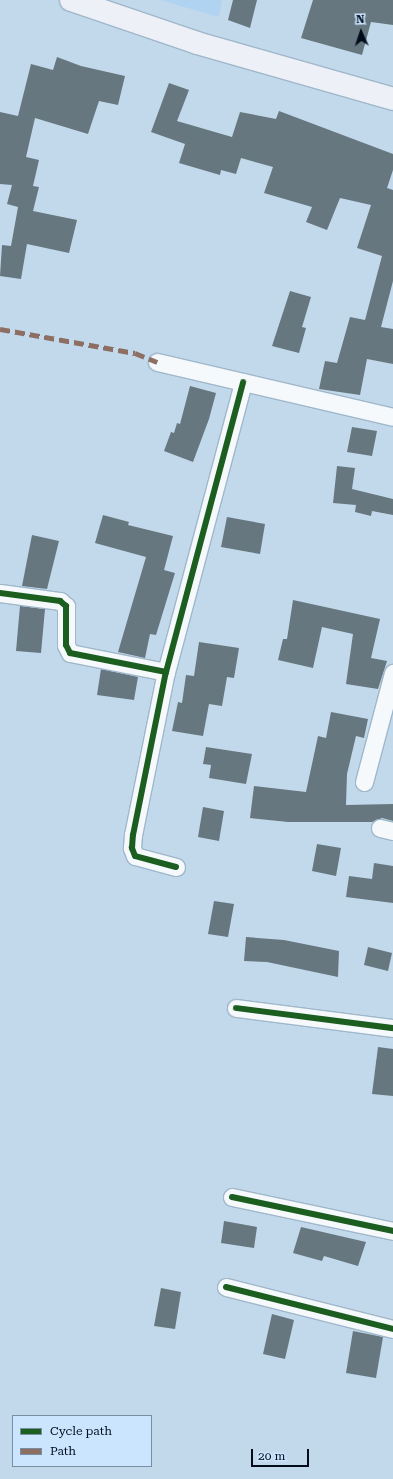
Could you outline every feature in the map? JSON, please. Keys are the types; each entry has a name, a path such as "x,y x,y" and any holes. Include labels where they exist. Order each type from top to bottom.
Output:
{"main road":[{"path":"71,0 197,43 393,99"}],"street":[{"path":"157,362 393,416"},
{"path":"176,868 135,856 132,848 166,672 242,382"},
{"path":"0,593 60,601 66,606 66,645 70,652 166,672"},
{"path":"364,782 393,673"},
{"path":"236,1008 393,1028"},
{"path":"232,1197 393,1231"},
{"path":"226,1287 393,1329"}],"shaded area":[{"path":"160,0 222,0 219,17"}],"building":[{"path":"233,0 257,0 250,28 228,20"},
{"path":"313,0 393,0 393,25 371,22 362,55 301,38"},
{"path":"57,57 81,66 125,76 118,105 99,101 88,134 35,118 26,157 39,160 33,186 39,187 33,211 77,220 69,253 27,244 21,279 0,276 2,245 11,246 18,207 7,204 12,185 0,184 0,112 18,116 31,64 53,70"},
{"path":"169,83 189,90 177,121 232,137 240,112 276,119 279,111 393,154 393,170 387,188 393,190 393,281 381,327 393,329 393,364 367,359 360,395 319,389 325,361 337,363 350,317 365,320 382,256 357,248 371,205 340,198 327,230 306,222 312,207 264,193 273,167 241,158 236,174 221,170 220,175 179,163 185,144 151,132"},
{"path":"290,291 311,297 302,327 306,328 299,353 272,346"},
{"path":"190,386 216,393 209,419 193,462 164,451 171,432 174,433 177,423 180,424"},
{"path":"352,427 377,431 372,456 347,452"},
{"path":"337,466 355,468 352,489 393,499 393,515 372,511 371,516 355,512 356,505 333,503"},
{"path":"103,515 129,522 128,525 173,536 164,570 175,573 156,635 150,634 145,658 118,652 146,557 95,543"},
{"path":"227,517 265,524 260,554 221,547"},
{"path":"32,535 59,541 47,589 22,586"},
{"path":"293,600 380,619 371,658 387,661 378,689 346,684 353,634 322,627 313,668 278,660 283,639 287,639"},
{"path":"20,606 45,609 41,653 16,651"},
{"path":"199,642 239,648 234,678 227,677 222,706 209,704 203,736 172,731 178,702 182,703 186,675 194,676"},
{"path":"101,669 138,677 134,700 97,695"},
{"path":"331,712 368,719 364,738 356,736 347,774 346,805 393,804 393,821 382,818 372,822 288,822 250,818 254,786 306,792 318,736 326,738"},
{"path":"206,747 252,754 246,784 209,778 211,765 203,764"},
{"path":"203,807 224,811 219,841 198,837"},
{"path":"317,844 341,848 336,876 312,871"},
{"path":"374,863 393,866 393,903 346,897 349,876 372,879"},
{"path":"214,901 234,904 228,937 208,934"},
{"path":"246,937 284,940 339,951 338,977 267,962 244,961"},
{"path":"368,947 392,953 388,971 364,965"},
{"path":"378,1047 393,1049 393,1096 372,1094"},
{"path":"224,1221 257,1227 254,1248 221,1243"},
{"path":"301,1227 366,1242 358,1266 324,1256 322,1261 293,1253"},
{"path":"161,1288 181,1292 175,1329 154,1326"},
{"path":"272,1314 294,1320 285,1359 263,1354"},
{"path":"353,1331 383,1337 376,1378 346,1373"}],"marked path":[{"path":"0,329 135,353 157,362"}],"cycle path":[{"path":"176,867 135,856 132,848 133,835 166,672 243,382"},
{"path":"0,593 60,601 66,606 66,645 70,653 166,672"},
{"path":"236,1008 393,1028"},
{"path":"232,1197 393,1231"},
{"path":"226,1287 393,1329"}]}
